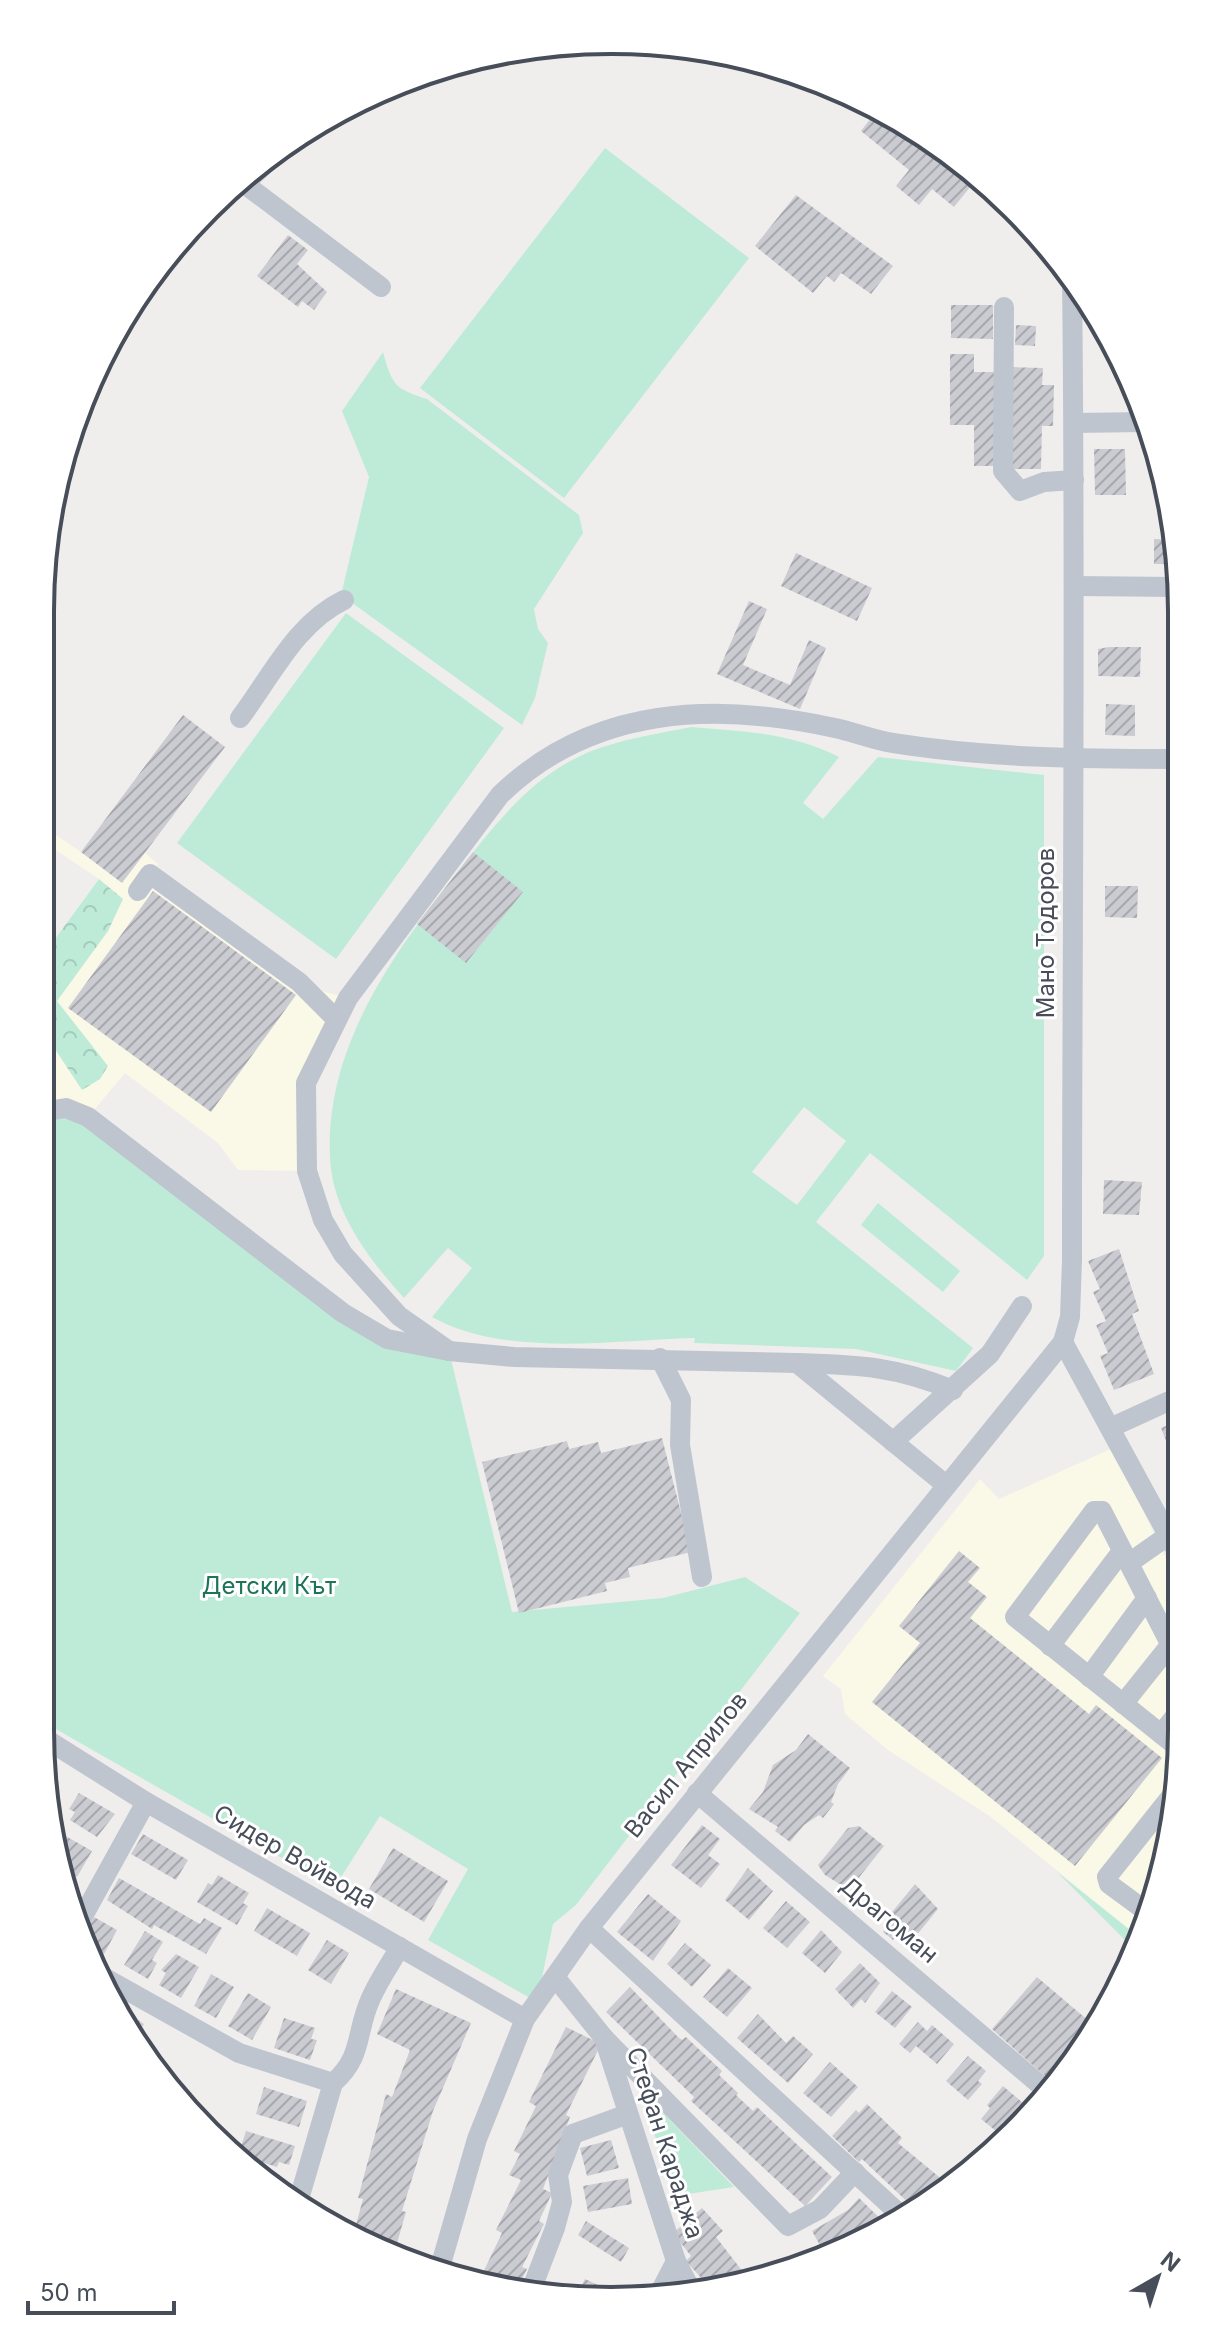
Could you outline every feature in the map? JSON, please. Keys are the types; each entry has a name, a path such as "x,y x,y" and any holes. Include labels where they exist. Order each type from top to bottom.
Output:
{"street":[{"path":"251,187 381,287"},
{"name":"Мано Тодоров","path":"1063,1342 1070,1317 1072,1260 1075,586 1072,300"},
{"path":"1004,307 1003,471 1020,491 1044,482 1074,480"},
{"path":"1074,423 1135,422"},
{"path":"1075,586 1167,587"},
{"path":"240,718 300,633 328,608 344,600"},
{"path":"449,1351 399,1316 343,1254 323,1220 307,1171 306,1083 336,1019 400,925 500,795 525,771 606,728 668,714 753,713 837,728 892,743 1073,759 1168,759"},
{"path":"138,891 150,874 299,982 336,1019"},
{"path":"54,1110 66,1108 88,1117 343,1313 387,1339 449,1351 514,1357 873,1365 909,1372 953,1390"},
{"path":"893,1442 990,1354 1022,1306"},
{"path":"1063,1342 1168,1533"},
{"name":"Васил Априлов","path":"442,2260 477,2139 525,2019 589,1928 1063,1342"},
{"path":"660,1358 681,1400 680,1445 702,1577"},
{"path":"797,1363 946,1485"},
{"path":"1112,1427 1168,1401"},
{"path":"1168,1638 1102,1511 1094,1511 1014,1614 1168,1739"},
{"path":"1050,1646 1126,1557 1168,1536"},
{"path":"1089,1677 1147,1598"},
{"path":"1123,1704 1168,1648"},
{"path":"1161,1734 1168,1725"},
{"name":"Сидер Войвода","path":"54,1744 146,1802 525,2019"},
{"name":"Драгоман","path":"697,1793 1040,2085"},
{"path":"85,1912 146,1802"},
{"path":"1139,1906 1109,1884 1107,1877 1162,1808"},
{"path":"589,1928 895,2209"},
{"path":"301,2192 333,2083 346,2072 358,2052 360,2028 371,1997 400,1947"},
{"name":"Стефан Караджа","path":"555,1977 604,2038 676,2261 687,2282"},
{"path":"115,1984 239,2053 333,2083"},
{"path":"604,2038 788,2226 820,2209 855,2172"},
{"path":"535,2281 562,2202 558,2175 573,2134 628,2114"},
{"path":"664,2284 676,2261"}],"shaded area":[{"path":"225,747 145,853 158,864 151,874 277,967 325,992 348,998 306,1083 307,1171 238,1170 218,1143 125,1073 88,1117 54,1113 54,940 99,879 54,849 54,834 81,852"},
{"path":"1113,1448 1168,1563 1167,1766 1157,1839 1130,1930 991,1817 888,1750 845,1714 841,1689 823,1676 980,1479 999,1499"}],"green space":[{"path":"605,148 749,258 564,498 420,388"},
{"path":"383,352 396,384 427,399 579,515 583,533 534,609 538,629 548,643 535,698 522,725 341,595 369,477 342,411"},
{"path":"346,613 504,728 336,959 177,843"},
{"path":"691,727 766,734 803,743 839,757 803,803 823,819 878,757 1044,775 1044,1256 1027,1280 870,1153 816,1222 973,1348 956,1371 856,1349 694,1343 695,1338 560,1344 493,1338 461,1330 432,1317 472,1268 448,1248 404,1298 366,1251 337,1197 330,1157 331,1116 351,1039 388,968 458,871 515,804 540,781 570,761 620,742","holes":["804,1107 846,1141 797,1205 752,1172"]},
{"path":"99,879 123,899 108,931 57,1001 108,1066 100,1079 82,1090 54,1048 54,940"},
{"name":"Детски Кът","path":"54,1108 66,1108 343,1313 449,1351 512,1612 663,1598 745,1577 800,1613 576,1905 553,1924 537,2002 428,1940 468,1869 380,1816 334,1888 54,1728"},
{"path":"878,1203 960,1271 943,1292 861,1225"},
{"path":"1057,1872 1130,1930 1127,1942"},
{"path":"639,2088 734,2187 675,2196"}],"building":[{"path":"871,118 920,148 971,186 954,207 932,189 919,205 896,186 909,170 861,131"},
{"path":"796,195 893,266 871,294 841,273 834,282 827,276 813,293 755,246"},
{"path":"288,235 308,250 297,264 327,292 314,310 302,301 298,307 257,276"},
{"path":"951,305 993,305 993,339 951,338"},
{"path":"1016,325 1036,326 1035,346 1015,345"},
{"path":"950,354 974,354 974,372 996,372 996,466 974,466 974,425 950,425"},
{"path":"1010,367 1043,368 1042,385 1054,385 1053,426 1042,426 1041,469 1008,469"},
{"path":"1094,449 1125,449 1126,495 1095,495"},
{"path":"1154,539 1163,539 1166,564 1154,564"},
{"path":"796,553 872,588 857,621 781,586"},
{"path":"749,601 767,609 743,665 790,685 809,640 826,648 800,709 717,674"},
{"path":"1141,647 1140,677 1098,676 1098,649"},
{"path":"1106,704 1135,705 1135,736 1105,735"},
{"path":"183,715 225,747 122,883 81,852"},
{"path":"473,852 523,892 466,963 417,924"},
{"path":"1105,886 1138,886 1137,918 1105,917"},
{"path":"153,891 296,995 211,1112 68,1008"},
{"path":"1104,1180 1142,1182 1139,1215 1103,1214"},
{"path":"1119,1249 1139,1311 1132,1314 1154,1374 1114,1390 1100,1356 1108,1353 1096,1325 1106,1321 1093,1292 1100,1289 1088,1261"},
{"path":"1168,1425 1168,1446 1161,1428"},
{"path":"662,1438 691,1552 628,1568 630,1577 605,1583 607,1591 519,1613 482,1462 567,1441 569,1449 598,1442 601,1453"},
{"path":"959,1551 980,1568 968,1582 987,1597 970,1618 1089,1714 1096,1705 1162,1758 1075,1866 872,1702 920,1643 899,1626"},
{"path":"808,1734 850,1768 838,1784 831,1802 834,1804 823,1818 819,1815 804,1825 790,1842 775,1831 778,1827 749,1809 763,1792 773,1765 796,1750"},
{"path":"79,1793 115,1814 97,1837 70,1820 75,1812 69,1809"},
{"path":"702,1825 720,1839 708,1855 720,1864 701,1888 671,1865"},
{"path":"859,1826 884,1846 849,1890 825,1875 818,1865 848,1828"},
{"path":"143,1834 188,1860 176,1880 131,1854"},
{"path":"64,1835 92,1851 77,1877 73,1874"},
{"path":"393,1848 448,1881 424,1922 369,1889"},
{"path":"748,1868 773,1891 749,1920 725,1900"},
{"path":"218,1875 249,1893 243,1903 248,1906 237,1925 197,1902 208,1883 212,1885"},
{"path":"119,1878 200,1924 204,1918 222,1928 206,1954 154,1925 152,1929 107,1900"},
{"path":"915,1884 938,1909 915,1937 900,1931 893,1940 883,1932 890,1923 888,1917"},
{"path":"648,1894 681,1921 653,1961 617,1932"},
{"path":"786,1901 810,1922 787,1948 763,1928"},
{"path":"267,1908 310,1933 297,1956 254,1931"},
{"path":"94,1917 117,1930 104,1954 100,1952 90,1925"},
{"path":"821,1930 842,1952 825,1973 802,1953"},
{"path":"145,1931 163,1942 152,1960 157,1963 148,1979 124,1965"},
{"path":"327,1940 349,1953 331,1984 308,1970"},
{"path":"685,1943 711,1965 692,1987 667,1964"},
{"path":"176,1954 199,1967 181,1998 159,1985 166,1973 161,1970"},
{"path":"860,1963 880,1983 865,2003 861,1999 853,2008 835,1989"},
{"path":"728,1968 752,1988 727,2017 703,1997"},
{"path":"211,1974 234,1987 216,2018 194,2006"},
{"path":"1037,1977 1086,2019 1046,2077 992,2029"},
{"path":"630,1987 678,2037 682,2040 686,2037 722,2071 719,2075 753,2111 757,2107 832,2177 805,2206 691,2101 694,2097 606,2012"},
{"path":"396,1989 471,2023 433,2111 402,2211 406,2212 397,2244 356,2225 363,2199 358,2198 386,2094 392,2097 410,2050 377,2034"},
{"path":"892,1991 912,2007 895,2028 875,2012"},
{"path":"248,1993 271,2007 252,2040 228,2026"},
{"path":"758,2014 786,2043 793,2036 813,2054 788,2083 737,2038"},
{"path":"284,2018 315,2028 311,2039 317,2040 310,2060 274,2048"},
{"path":"918,2022 927,2031 932,2025 954,2044 937,2064 916,2046 910,2053 899,2044"},
{"path":"566,2027 601,2044 566,2115 570,2117 543,2189 552,2193 539,2221 544,2224 522,2267 527,2269 522,2279 483,2272 502,2233 496,2230 521,2180 509,2175 520,2154 514,2151 536,2106 529,2102"},
{"path":"968,2056 986,2071 978,2081 982,2084 968,2100 946,2081"},
{"path":"830,2062 858,2087 831,2117 803,2093"},
{"path":"1003,2086 1024,2104 997,2132 981,2119 990,2108 987,2105"},
{"path":"264,2087 307,2101 299,2127 256,2114"},
{"path":"867,2104 902,2138 898,2143 941,2178 907,2201 862,2159 859,2162 832,2136 856,2110 859,2113"},
{"path":"246,2131 295,2146 289,2165 279,2162 277,2167 259,2161 241,2146"},
{"path":"611,2140 619,2168 587,2176 580,2148"},
{"path":"628,2178 632,2204 588,2212 583,2186"},
{"path":"859,2198 879,2218 820,2246 812,2231 848,2210"},
{"path":"702,2208 723,2231 716,2237 742,2271 702,2279 686,2261 691,2256 673,2233"},
{"path":"586,2221 629,2248 621,2262 578,2235"},
{"path":"585,2279 602,2287 581,2286"}]}
